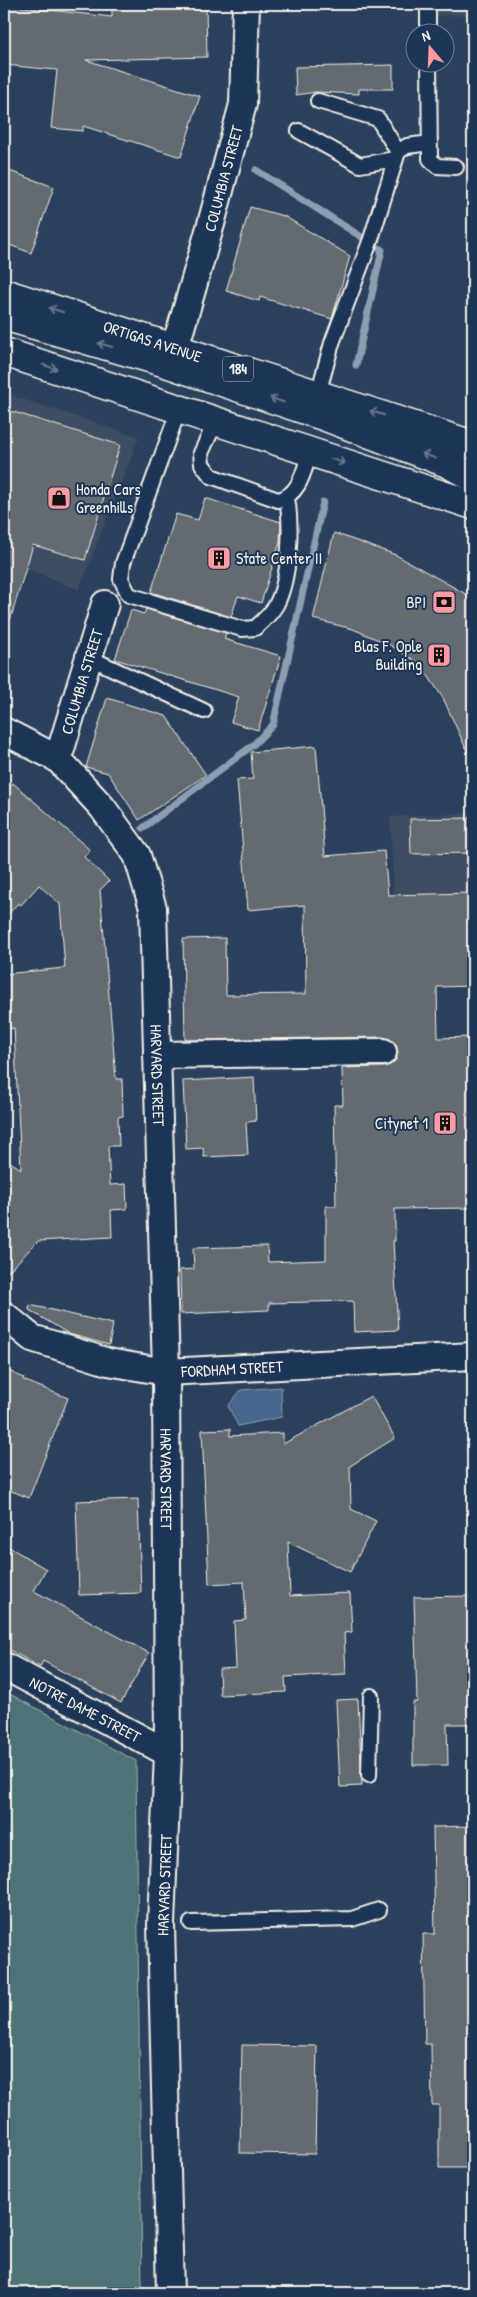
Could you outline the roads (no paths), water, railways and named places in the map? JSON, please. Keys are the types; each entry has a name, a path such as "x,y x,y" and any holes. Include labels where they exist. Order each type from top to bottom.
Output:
{"main road":[{"name":"ORTIGAS AVENUE","path":"4,293 473,445"},
{"path":"4,316 163,362 323,416 447,463 473,477"},
{"path":"4,352 473,505"}],"street":[{"name":"COLUMBIA STREET","path":"174,349 212,224 243,104 246,4"},
{"name":"COLUMBIA STREET","path":"58,759 105,604"},
{"name":"HARVARD STREET","path":"4,730 58,759 102,807 137,854 153,908 166,1372 168,1753 161,1924 170,2293"},
{"path":"157,1055 383,1052"},
{"name":"FORDHAM STREET","path":"4,1315 32,1338 108,1362 166,1372 473,1356"},
{"name":"NOTRE DAME STREET","path":"4,1666 168,1753"}],"lane":[{"path":"428,4 428,22"},
{"path":"429,72 430,159 433,164 456,167"},
{"path":"318,100 378,119 396,155 371,239 362,258 332,343 318,394"},
{"path":"299,130 360,165 374,164 396,155 407,146 430,143"},
{"path":"179,409 122,563 121,579 129,595 242,629 255,628 276,605 283,582 291,533 287,498"},
{"path":"216,421 201,453 202,464 211,476 278,500 287,498 298,484 310,452"},
{"path":"90,658 204,710"},
{"path":"368,1775 371,1696"},
{"path":"191,1923 352,1919 379,1910"}],"water":[{"path":"281,1387 282,1417 238,1426 228,1406 241,1390"}],"waterway":[{"path":"256,170 382,250 356,365"},
{"path":"143,828 253,745 273,725 323,502"}],"place":[{"name":"Honda Cars Greenhills","path":"59,498"},
{"name":"State Center II","path":"219,558"},
{"name":"BPI","path":"444,602"},
{"name":"Blas F. Ople Building","path":"439,655"},
{"name":"Citynet 1","path":"445,1123"}]}
